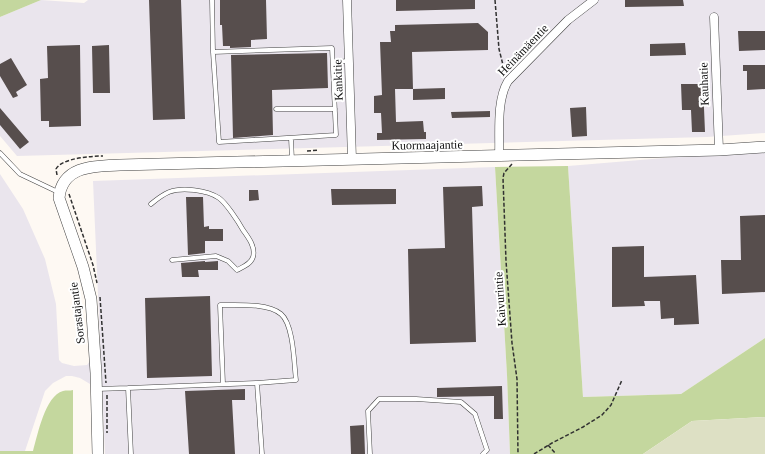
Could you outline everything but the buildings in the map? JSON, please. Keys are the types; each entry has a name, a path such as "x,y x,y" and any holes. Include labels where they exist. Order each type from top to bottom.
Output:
{"street":[{"name":"Kankitie","path":"348,0 352,159"},
{"name":"Heinämäentie","path":"499,156 501,98 504,87 508,81 568,20 594,0"},
{"name":"Kauhatie","path":"714,17 718,150"},
{"name":"Kuormaajantie","path":"61,188 74,172 90,167 120,165 292,156 352,159 512,156 718,150 765,147"},
{"name":"Sorastajantie","path":"61,188 60,203 83,267 90,293 101,389 98,454"}],"lane":[{"path":"212,0 214,52 219,142 336,135 332,48 214,52"},
{"path":"333,62 349,61"},
{"path":"276,109 335,109"},
{"path":"291,138 292,156"},
{"path":"0,153 14,170 20,174 61,188"},
{"path":"151,204 170,191 206,191 220,198 237,220 253,247 253,258 247,265 237,270 228,261 216,256 172,260"},
{"path":"101,389 257,383 296,380 288,324 282,314 272,309 256,306 220,305 222,384"},
{"path":"257,383 262,454"},
{"path":"128,388 131,454"},
{"path":"370,454 368,411 379,399 416,399 461,402 475,414 487,450 483,454"}],"path":[{"path":"495,0 499,49 503,65 503,77 508,81"},
{"path":"292,156 325,150"},
{"path":"98,286 93,265 69,193 61,188 56,174 56,169 61,163 90,156 105,156"},
{"name":"Kaivurintie","path":"512,156 512,164 504,173 503,178 506,262 512,343 517,379 518,454"},
{"path":"99,292 106,362 101,389 107,440"},
{"path":"534,454 602,415 611,405 622,380"},
{"path":"548,445 556,454"}],"shaded area":[{"path":"41,0 84,3 88,0 765,0 765,133 707,137 17,156 0,136 0,17"},
{"path":"765,152 765,338 681,394 583,397 568,166 676,157"},
{"path":"495,167 510,454 105,454 93,181"},
{"path":"0,174 23,209 45,259 56,304 59,360 62,363 74,366 87,365 90,361 90,384 80,378 66,376 53,383 45,391 25,451 0,451"}],"green space":[{"path":"0,0 41,0 0,17"},
{"path":"568,166 583,397 681,394 765,338 765,417 692,421 643,454 510,454 495,167"},
{"path":"73,390 73,454 0,454 0,451 33,451 43,416 51,400 63,391"},
{"path":"765,417 765,454 643,454 692,421"}]}
